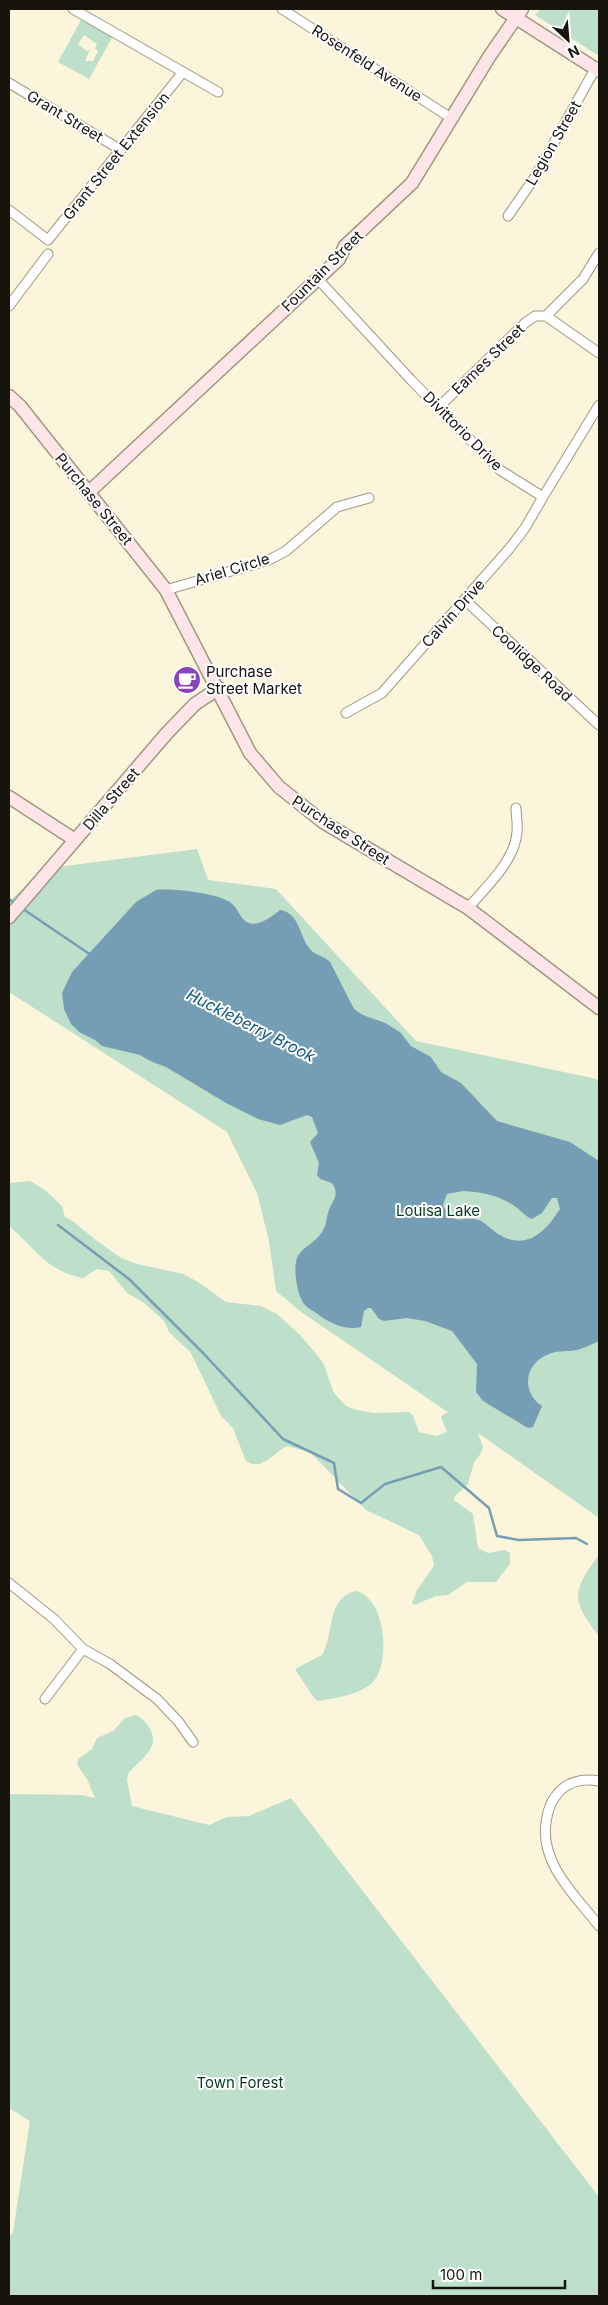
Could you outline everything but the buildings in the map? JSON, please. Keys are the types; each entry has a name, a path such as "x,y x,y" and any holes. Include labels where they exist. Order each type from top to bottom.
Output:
{"main road":[{"path":"502,9 519,13 597,70"},
{"name":"Fountain Street","path":"89,492 225,368 339,259 345,246 412,183 519,13"},
{"name":"Purchase Street","path":"9,396 20,406 166,590 219,688 250,753 279,788 324,822 468,908 599,1008"},
{"name":"Dilla Street","path":"15,910 181,719 195,704 219,688"},
{"path":"9,798 75,840"}],"street":[{"path":"73,9 218,92"},
{"name":"Rosenfeld Avenue","path":"282,9 452,118"},
{"name":"Legion Street","path":"508,216 535,177 597,70"},
{"name":"Grant Street Extension","path":"9,210 48,240 183,72"},
{"name":"Grant Street","path":"9,83 121,150"},
{"name":"Eames Street","path":"439,407 525,324 535,316 546,316 583,279 599,253"},
{"path":"9,306 48,254"},
{"name":"Divittorio Drive","path":"317,278 412,381 500,470 543,497"},
{"path":"546,316 599,354"},
{"path":"543,497 599,405"},
{"name":"Calvin Drive","path":"346,713 382,692 509,550 525,528 543,497"},
{"name":"Ariel Circle","path":"166,590 270,560 286,551 337,507 369,498"},
{"name":"Coolidge Road","path":"465,600 599,725"},
{"path":"468,908 504,865 513,847 517,833 516,808"},
{"path":"9,1583 54,1619 83,1649 110,1664 157,1699 178,1721 193,1742"},
{"path":"44,1699 83,1649"},
{"path":"599,1781 584,1780 575,1782 556,1794 551,1802 545,1830 546,1847 555,1870 599,1926"}],"green space":[{"path":"541,9 599,9 599,56 535,15"},
{"path":"81,20 113,36 89,79 58,62","holes":["84,35 97,44 95,49 98,51 93,61 85,61 90,50 87,51 78,44"]},
{"name":"Louisa Lake","path":"197,849 208,880 276,889 416,1041 597,1079 599,1084 599,1518 478,1433 483,1447 481,1453 474,1462 468,1484 455,1496 454,1500 473,1514 478,1548 488,1553 505,1550 510,1553 510,1564 496,1582 467,1582 448,1595 436,1596 414,1605 412,1603 417,1590 434,1566 432,1556 419,1535 366,1510 310,1452 287,1446 263,1463 252,1464 246,1461 233,1428 221,1416 191,1353 169,1332 164,1321 143,1302 127,1293 109,1271 97,1269 83,1278 70,1275 42,1258 9,1226 9,1183 30,1181 45,1190 62,1206 65,1217 121,1258 137,1264 183,1274 226,1302 261,1306 277,1314 299,1334 318,1356 324,1365 334,1393 346,1406 374,1413 409,1412 413,1416 419,1432 436,1436 447,1432 441,1417 445,1413 449,1413 300,1311 276,1291 269,1241 257,1193 227,1132 9,992 9,902 42,869"},
{"path":"599,1555 599,1636 583,1613 578,1596 583,1578"},
{"path":"355,1591 365,1596 373,1605 379,1617 383,1647 379,1673 373,1682 361,1690 318,1701 295,1669 322,1655 326,1647 332,1618 339,1602 346,1595"},
{"name":"Town Forest","path":"136,1715 149,1727 153,1736 153,1742 147,1754 128,1774 127,1780 132,1806 209,1825 227,1817 249,1816 291,1798 599,2197 599,2296 9,2296 9,2238 13,2232 30,2121 9,2108 9,1794 82,1795 95,1798 87,1779 77,1765 78,1759 92,1749 97,1738 113,1731 125,1718"}],"water":[{"name":"Louisa Lake","path":"156,890 172,890 203,893 221,898 231,903 243,919 252,924 262,922 280,910 287,912 295,920 310,949 330,962 354,1009 400,1032 411,1046 431,1057 441,1072 461,1083 497,1121 570,1142 599,1161 599,1341 577,1350 552,1353 541,1358 530,1370 528,1385 530,1393 542,1406 533,1427 528,1428 483,1401 476,1392 477,1364 452,1331 425,1321 407,1318 384,1321 379,1319 371,1308 364,1311 361,1327 344,1327 323,1318 303,1302 296,1282 296,1261 300,1253 324,1229 336,1194 332,1183 320,1179 317,1175 319,1163 310,1142 318,1133 312,1117 307,1115 280,1125 258,1119 226,1103 166,1067 140,1055 102,1046 79,1032 71,1024 64,1009 62,993 72,972 136,902","holes":["470,1191 501,1199 532,1219 542,1213 552,1198 557,1198 560,1209 549,1225 542,1231 527,1240 519,1241 498,1234 481,1221 475,1219 455,1219 447,1213 443,1205 447,1194"]}],"waterway":[{"name":"Huckleberry Brook","path":"9,899 16,904"},
{"name":"Huckleberry Brook","path":"23,909 91,955"},
{"path":"58,1225 129,1279 204,1354 283,1439 334,1463 338,1489 361,1503 385,1484 441,1467 489,1508 497,1536 519,1540 576,1538 587,1544"}],"place":[{"name":"Purchase Street Market","path":"187,680"}]}
